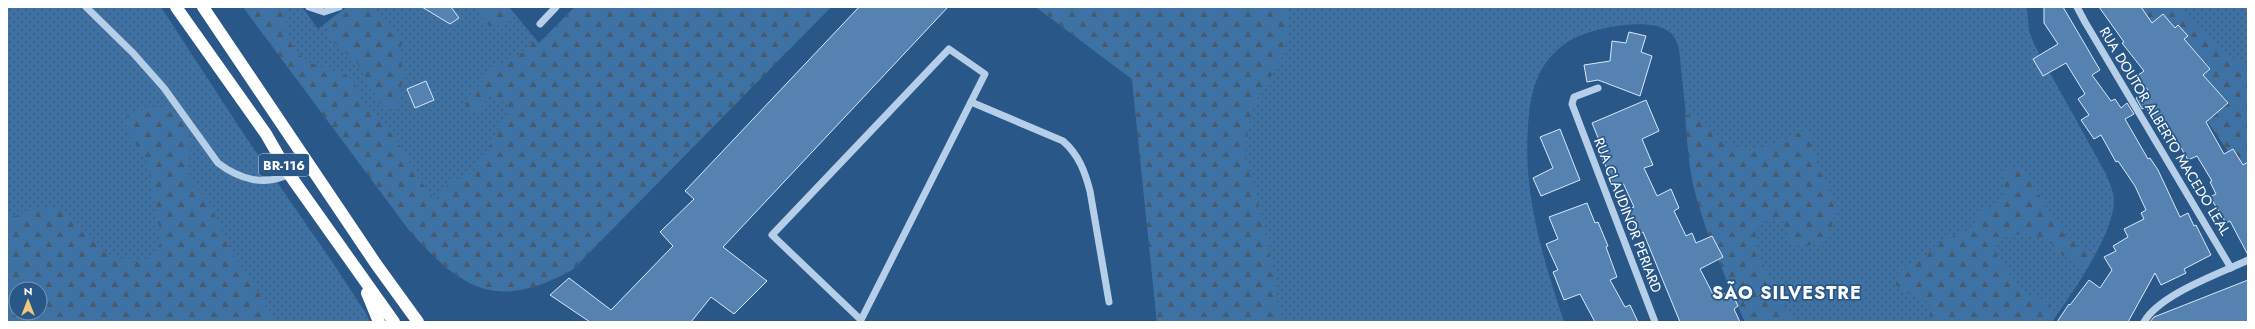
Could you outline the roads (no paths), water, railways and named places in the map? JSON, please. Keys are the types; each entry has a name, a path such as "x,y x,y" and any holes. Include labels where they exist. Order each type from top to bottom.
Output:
{"highway":[{"name":"BR-116","path":"176,7 266,134 288,174 360,277 394,322"},
{"name":"BR-116","path":"203,7 376,264 418,322"},
{"path":"360,277 379,322"}],"street":[{"path":"86,7 133,53 164,88 218,164 228,171 245,179 273,180 288,174"},
{"path":"309,7 319,11 331,11 339,7"},
{"path":"540,24 556,7"},
{"name":"RUA DOUTOR ALBERTO MACEDO LEAL","path":"2077,7 2231,268"},
{"path":"950,49 985,74 860,321 772,235 950,49"},
{"name":"RUA CLAUDINOR PERIARD","path":"1598,88 1574,97 1572,100 1577,118 1655,322"},
{"path":"971,102 1063,141 1074,153 1085,173 1090,191 1109,302"},
{"path":"2144,322 2152,311 2168,298 2248,260"}],"district":[{"name":"SÃO SILVESTRE","path":"1787,293"}]}
